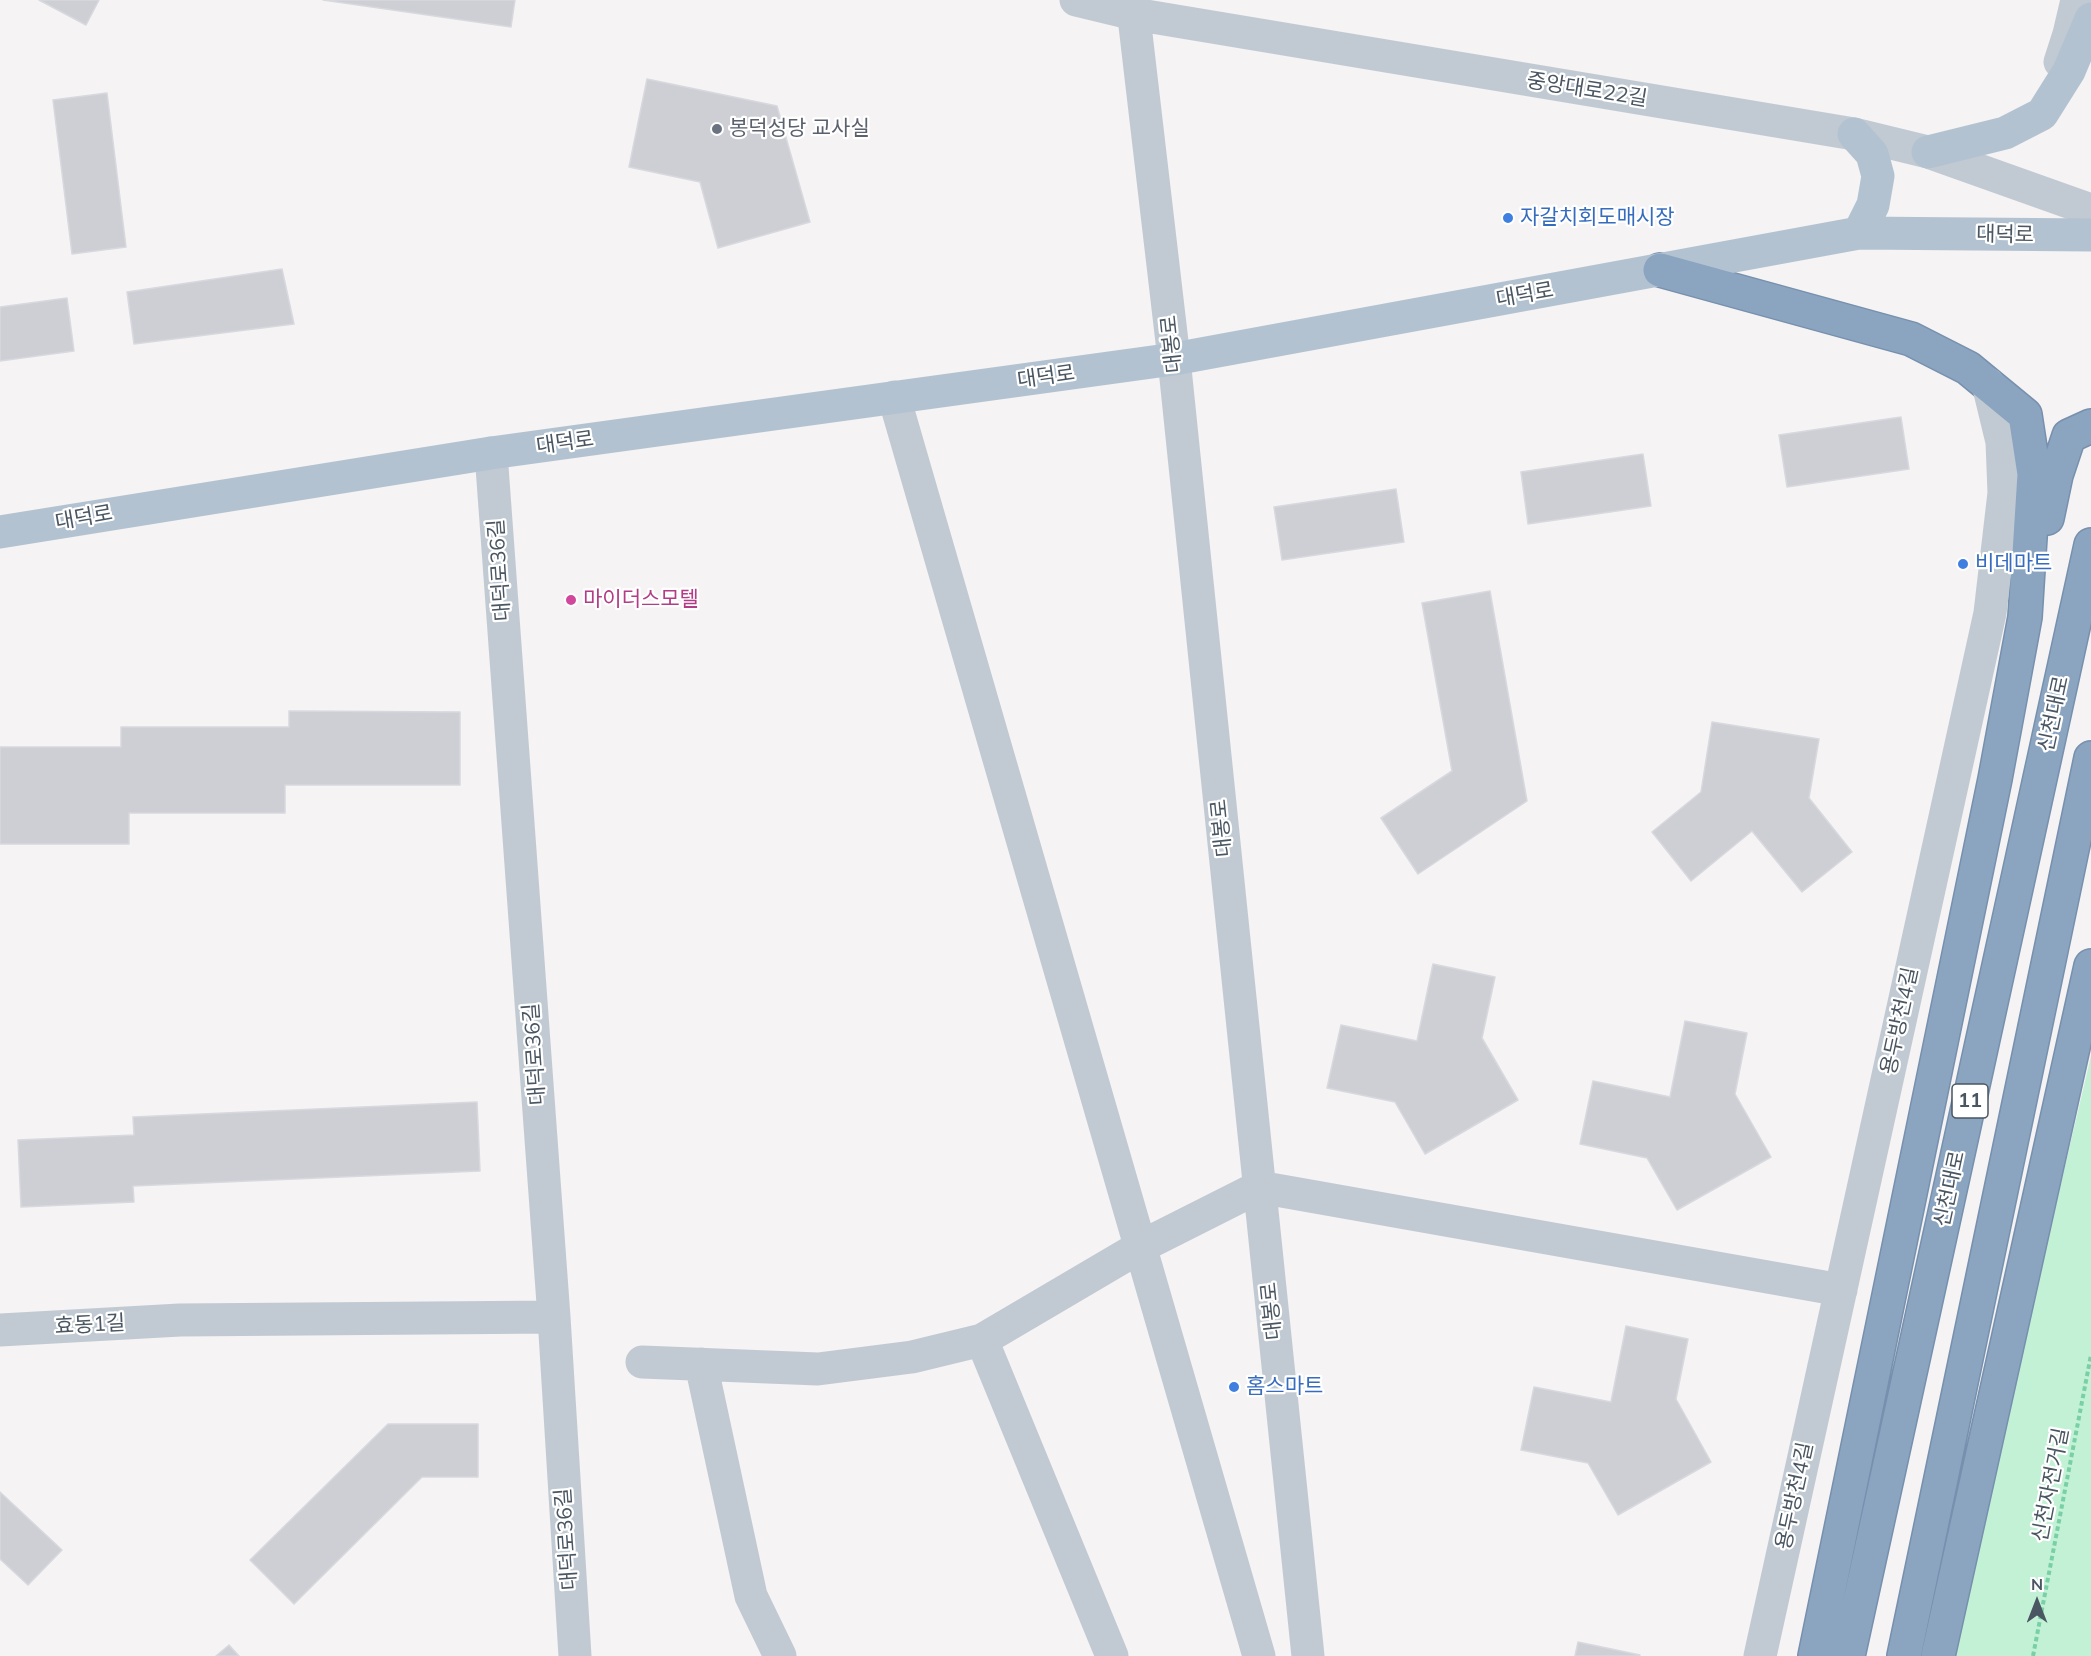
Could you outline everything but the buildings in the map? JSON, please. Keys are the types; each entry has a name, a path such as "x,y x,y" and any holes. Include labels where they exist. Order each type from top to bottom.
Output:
{"highway":[{"path":"1660,270 1911,339 1968,368 2025,415 2034,474 2025,617"},
{"path":"1815,1656 1995,778 2025,617 2056,475 2069,436 2091,426"},
{"name":"신천대로","path":"1848,1656 2091,545"},
{"path":"1904,1656 2091,758"},
{"path":"1938,1656 2091,966"}],"main road":[{"path":"1928,152 2005,134 2042,114 2069,71 2091,20"},
{"path":"1854,134 1872,154 1878,176 1873,205 1859,233"},
{"name":"대덕로","path":"0,532 491,453 1174,359 1859,233 2091,235"}],"street":[{"name":"중앙대로22길","path":"1076,0 1133,7 1854,134 1928,152 2091,210"},
{"path":"2042,114 2078,0"},
{"name":"대봉로","path":"1133,7 1174,359 1308,1656"},
{"name":"용두방천4길","path":"1760,1656 1990,613 2004,494 2002,441 1988,384"},
{"path":"894,397 1259,1656"},
{"name":"대덕로36길","path":"491,453 554,1317 575,1656"},
{"path":"642,1362 818,1369 912,1357 982,1340 1140,1247 1259,1187 1841,1290"},
{"name":"효동1길","path":"0,1330 180,1320 554,1317"},
{"path":"982,1340 1112,1656"},
{"path":"701,1364 752,1596 780,1656"}],"path":[{"name":"신천자전거길","path":"2033,1656 2091,1354"}],"green space":[{"path":"2091,1056 2091,1656 1954,1656 2017,1370"}],"place":[{"name":"봉덕성당 교사실","path":"717,129"},
{"name":"자갈치회도매시장","path":"1508,218"},
{"name":"비데마트","path":"1963,564"},
{"name":"마이더스모텔","path":"571,600"},
{"name":"홈스마트","path":"1234,1387"}]}
